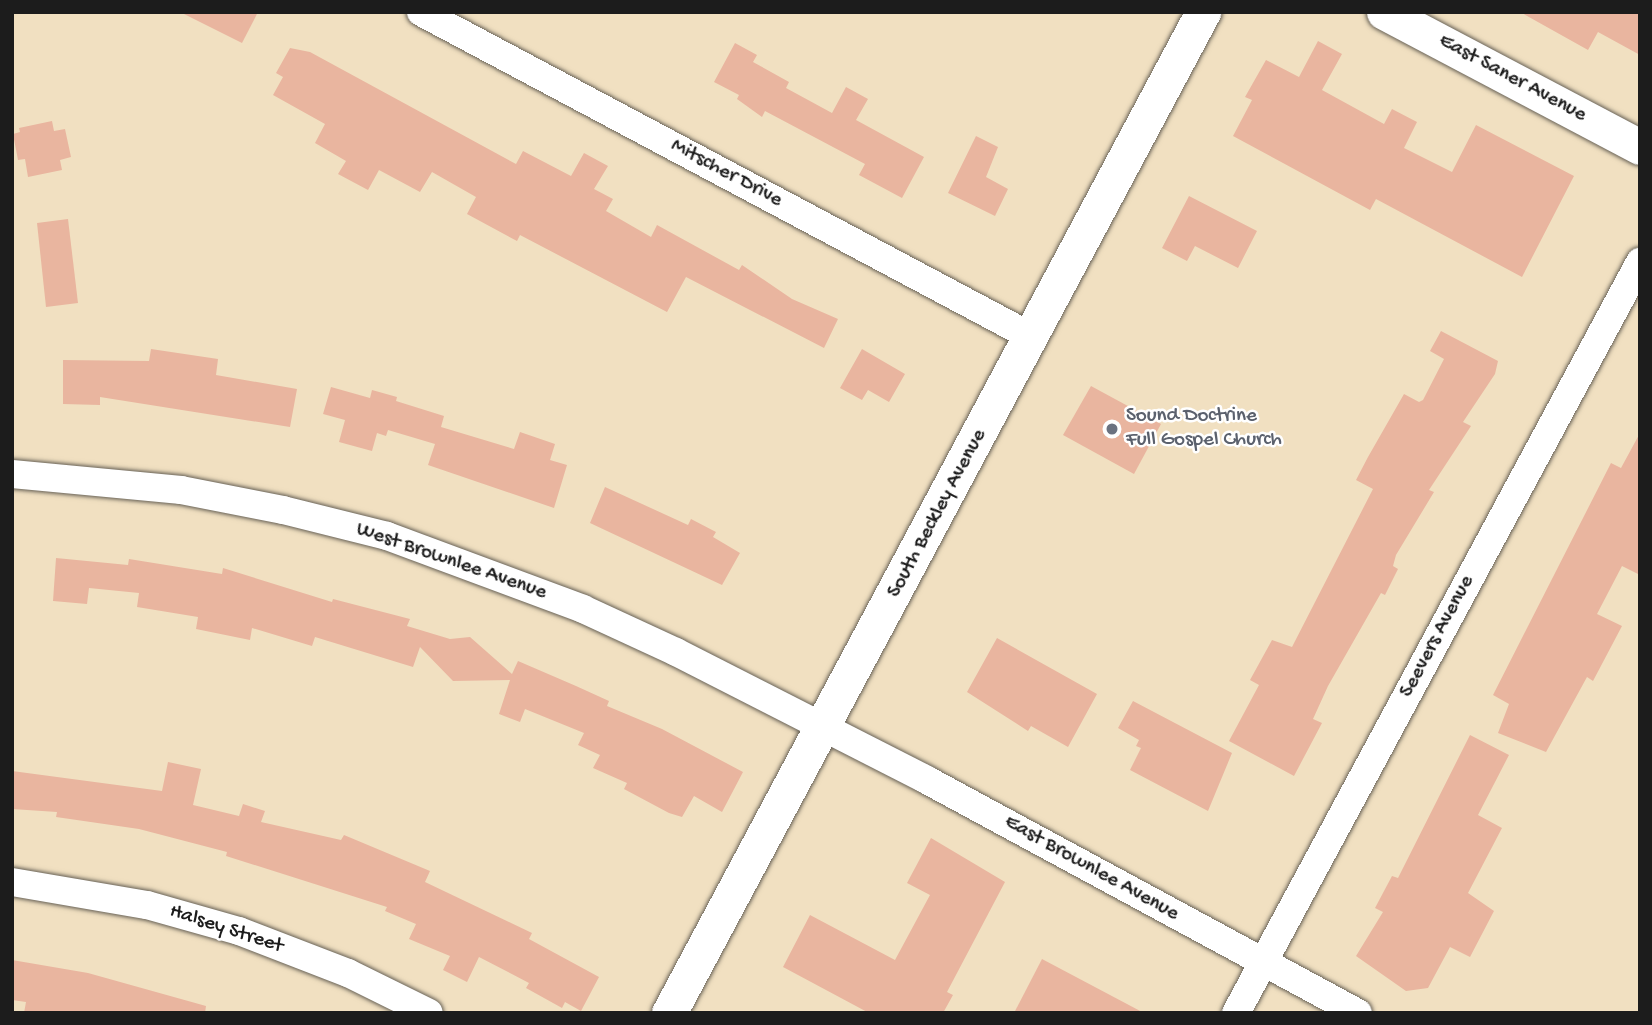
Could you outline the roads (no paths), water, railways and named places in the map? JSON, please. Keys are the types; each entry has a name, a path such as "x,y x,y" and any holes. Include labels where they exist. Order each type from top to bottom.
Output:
{"street":[{"name":"Mitscher Drive","path":"421,12 1032,337"},
{"name":"South Beckley Avenue","path":"669,1013 1203,12"},
{"name":"East Saner Avenue","path":"1384,12 1640,147"},
{"name":"Seevers Avenue","path":"1236,1013 1640,262"},
{"name":"West Brownlee Avenue","path":"12,474 181,490 387,536 583,609 676,652 822,728"},
{"name":"East Brownlee Avenue","path":"822,728 925,779 1358,1013"},
{"name":"Halsey Street","path":"12,882 147,905 239,930 348,973 429,1013"}],"place":[{"name":"Sound Doctrine Full Gospel Church","path":"1112,429"}]}
